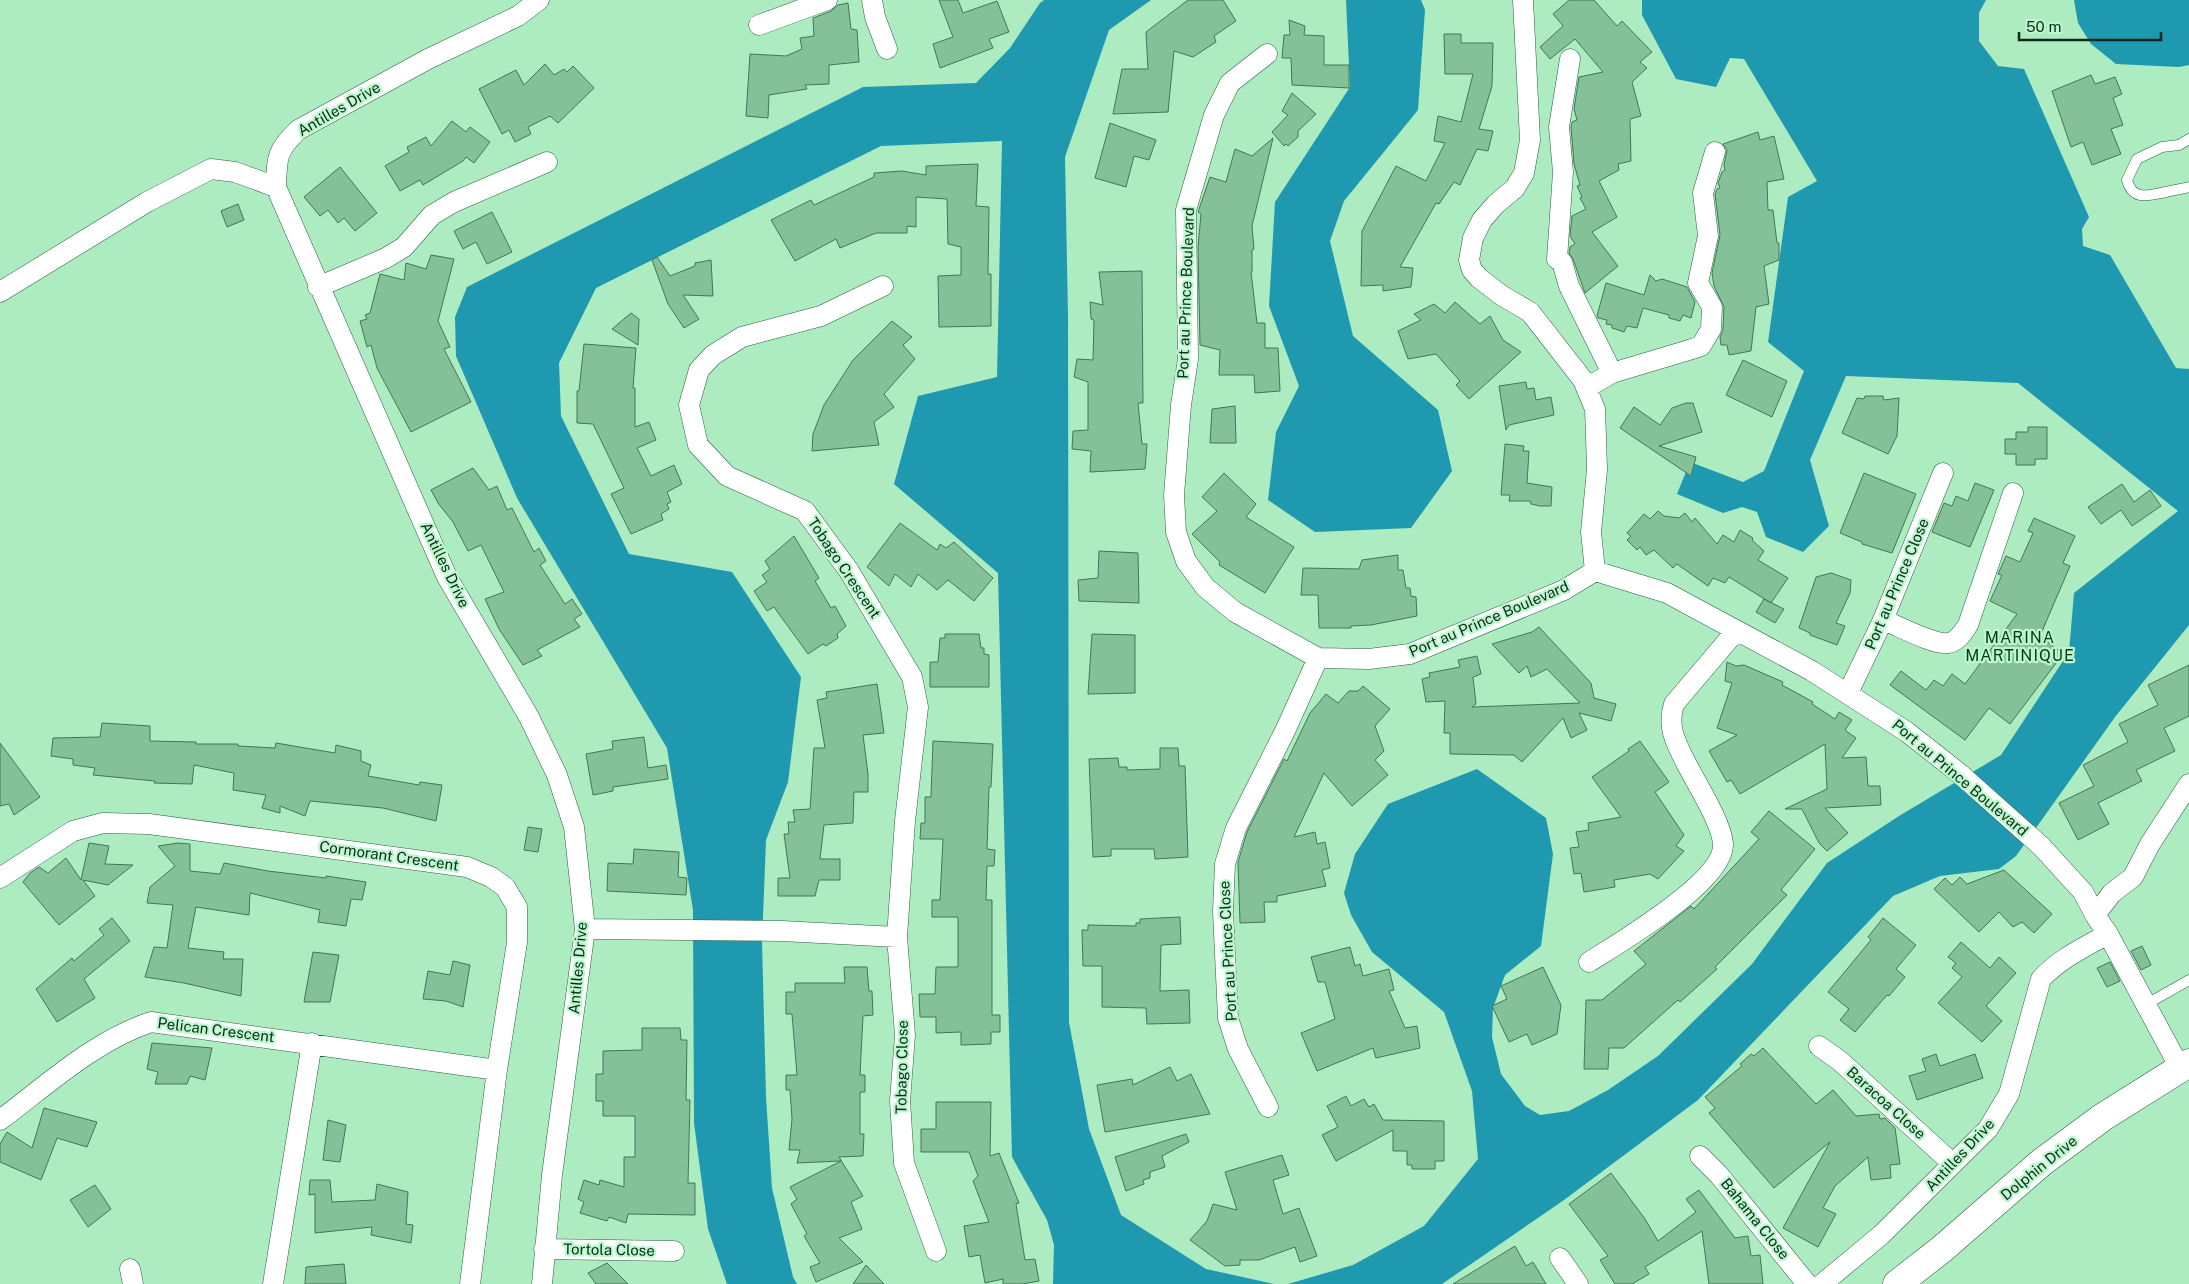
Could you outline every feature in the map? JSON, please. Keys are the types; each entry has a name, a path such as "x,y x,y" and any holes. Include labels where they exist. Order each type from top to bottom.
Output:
{"street":[{"name":"Antilles Drive","path":"539,0 518,16 428,59 298,130 282,145 277,165 276,187 446,577 529,717 557,775 574,827 585,929 544,1248 542,1284"},
{"path":"758,25 827,0"},
{"path":"872,0 875,17 887,49"},
{"path":"1523,0 1530,140 1524,173 1515,188 1496,204 1482,220 1473,238 1469,260 1472,270 1480,278 1501,295 1530,312 1556,342 1583,380 1595,409 1597,470 1591,532 1595,571"},
{"name":"Port au Prince Boulevard","path":"1267,54 1230,83 1214,115 1186,210 1188,359 1181,405 1174,495 1176,532 1186,561 1205,587 1235,612 1318,658 1369,659 1410,654 1564,590 1595,571 1667,593 1812,671 1907,732 1959,773 2041,846 2083,892 2094,915 2108,934 2145,1005 2184,1066"},
{"path":"1570,59 1559,127 1563,172 1557,259 1562,262 1569,286 1612,373"},
{"path":"1586,388 1612,373 1701,346 1711,329 1712,307 1698,283 1708,236 1703,193 1715,152"},
{"path":"318,287 386,258 404,247 432,216 454,202 547,162"},
{"path":"0,292 147,202 211,169 235,172 276,187"},
{"name":"Tobago Crescent","path":"882,286 821,316 742,337 713,355 699,370 688,405 698,444 726,476 806,511 849,570 912,677 918,707 905,821 898,937"},
{"name":"Port au Prince Close","path":"1848,693 1884,620 1943,474"},
{"path":"1884,620 1937,642 1948,643 1958,639 1968,625 2013,493"},
{"path":"1589,962 1671,908 1706,877 1724,846 1719,827 1676,744 1670,729 1670,715 1674,704 1736,631"},
{"name":"Port au Prince Close","path":"1268,1107 1238,1049 1228,1018 1223,911 1225,864 1236,828 1285,731 1318,658"},
{"path":"2094,915 2112,894 2133,877 2150,844 2189,784"},
{"name":"Cormorant Crescent","path":"3,868 73,831 103,823 149,824 457,865 475,870 505,886 517,907 517,942 497,1070 470,1284"},
{"path":"585,929 782,931 898,937"},
{"name":"Antilles Drive","path":"1822,1284 1881,1235 1988,1129 2009,1094 2041,980 2049,970 2065,959 2108,934"},
{"name":"Tobago Close","path":"898,937 905,1035 900,1101 904,1162 936,1251"},
{"name":"Pelican Crescent","path":"0,1120 90,1053 126,1030 150,1022 497,1070"},
{"path":"273,1284 312,1043"},
{"name":"Baracoa Close","path":"1819,1046 1840,1061 1952,1163"},
{"name":"Dolphin Drive","path":"1897,1284 1942,1249 2042,1162 2103,1118 2184,1066"},
{"name":"Bahama Close","path":"1700,1156 1719,1176 1808,1284"},
{"name":"Tortola Close","path":"544,1248 674,1251"},
{"path":"1560,1258 1578,1284"}],"lane":[{"path":"2189,139 2179,144 2162,147 2137,159 2127,180 2129,188 2136,194 2146,196 2189,187"},
{"path":"2145,1005 2189,980"}],"water":[{"path":"1044,0 1151,0 1109,30 1065,157 1068,317 1069,1022 1089,1129 1121,1215 1206,1269 1274,1284 1053,1284 1054,1245 1047,1220 1012,1157 998,573 894,484 918,396 997,377 1002,141 881,146 596,288 559,363 561,416 629,554 732,572 801,677 788,782 766,840 762,942 766,1097 772,1188 793,1277 797,1284 727,1284 708,1229 694,1123 693,910 667,748 517,498 456,356 455,317 467,287 863,87 976,83 1010,48 1040,3"},
{"path":"1346,0 1421,0 1425,10 1418,110 1344,201 1330,241 1353,336 1438,410 1452,471 1411,528 1315,532 1268,500 1276,432 1299,386 1269,306 1275,202 1350,87"},
{"path":"1642,0 1986,0 1979,13 1979,41 1998,66 2024,69 2089,217 2082,229 2083,246 2110,255 2176,368 2189,369 2189,625 2115,717 2016,856 1999,869 1940,876 1893,896 1698,1100 1564,1200 1442,1284 1288,1284 1353,1265 1424,1226 1478,1159 1472,1091 1444,1012 1372,952 1351,915 1344,893 1355,854 1388,804 1477,769 1546,818 1553,854 1541,946 1505,975 1493,1008 1492,1037 1501,1074 1525,1106 1540,1115 1569,1111 1608,1090 1658,1056 1752,964 1827,863 1899,816 2001,755 2069,652 2074,593 2178,511 2018,383 1846,376 1810,460 1829,526 1803,552 1766,537 1757,512 1742,507 1723,513 1677,494 1690,462 1743,482 1764,471 1804,371 1768,342 1788,197 1817,181 1744,59 1730,58 1716,87 1676,79 1642,15"},
{"path":"2074,0 2189,0 2189,65 2179,67 2116,64 2091,44 2078,23"}],"building":[{"path":"939,0 958,0 963,13 997,1 1009,32 989,39 993,48 940,68 933,44 953,37"},
{"path":"1188,0 1223,0 1236,21 1214,36 1216,42 1193,57 1174,51 1168,112 1113,114 1122,69 1148,69 1146,32"},
{"path":"1569,0 1594,0 1617,26 1622,21 1652,52 1640,62 1647,68 1632,82 1641,116 1630,119 1631,161 1618,164 1619,170 1599,181 1617,217 1592,232 1618,266 1585,293 1569,253 1570,247 1575,244 1570,236 1572,216 1586,209 1580,198 1582,197 1577,186 1580,185 1574,164 1571,127 1572,122 1577,120 1574,109 1579,77 1603,72 1575,39 1550,59 1540,47 1563,26 1553,14"},
{"path":"848,3 851,29 857,30 859,62 829,65 829,84 805,85 807,89 769,95 768,118 746,116 750,54 786,56 802,49 800,38 814,36 813,18 831,11 838,5"},
{"path":"1289,20 1305,26 1304,35 1324,36 1324,65 1349,65 1349,88 1292,85 1291,58 1282,58 1284,35 1290,35"},
{"path":"1444,34 1461,34 1461,43 1493,43 1492,86 1479,129 1493,131 1488,151 1477,149 1460,185 1454,182 1439,204 1436,203 1400,267 1413,268 1411,287 1383,291 1383,285 1361,286 1362,231 1396,166 1426,181 1445,143 1434,141 1438,116 1461,122 1473,74 1445,74"},
{"path":"545,64 554,75 564,69 567,72 573,66 594,88 558,123 550,116 528,127 531,134 515,142 509,130 502,134 479,89 516,70 524,85"},
{"path":"2091,75 2095,84 2115,77 2122,94 2113,98 2123,125 2111,129 2121,154 2092,165 2083,142 2071,147 2052,91"},
{"path":"1292,93 1316,114 1298,131 1298,137 1288,146 1286,144 1284,146 1272,132 1288,115 1282,111"},
{"path":"452,121 466,132 470,127 490,142 474,163 466,157 463,161 423,185 420,180 400,191 385,166 409,152 407,147 426,137 431,146"},
{"path":"1110,123 1156,140 1149,160 1134,156 1126,187 1095,178"},
{"path":"1758,132 1760,140 1774,136 1784,179 1767,182 1768,210 1773,210 1777,243 1779,243 1779,260 1764,266 1769,304 1756,307 1751,351 1729,355 1727,345 1721,345 1720,337 1723,330 1724,307 1714,286 1712,273 1720,235 1715,194 1717,189 1720,188 1718,183 1722,172 1725,170 1727,150 1723,144"},
{"path":"1273,138 1252,226 1254,249 1252,250 1251,272 1257,323 1265,323 1265,348 1278,348 1280,391 1255,393 1254,375 1219,375 1220,350 1200,345 1198,247 1201,214 1198,212 1210,177 1226,182 1235,149 1252,156"},
{"path":"978,164 976,206 989,207 988,274 991,274 991,326 939,327 938,276 961,275 961,247 948,244 947,199 916,197 916,227 907,226 907,233 876,233 840,248 836,239 795,261 771,220 811,200 814,205 874,177 874,173 902,171 926,175 926,166"},
{"path":"340,167 377,213 355,231 344,218 338,223 328,210 320,216 304,197"},
{"path":"238,204 244,220 227,227 221,211"},
{"path":"492,212 512,252 487,264 476,242 463,249 454,231"},
{"path":"431,255 454,259 438,321 450,347 444,349 471,402 411,432 377,368 371,345 367,347 360,321 367,319 365,315 370,313 380,274 404,280 406,263 426,269"},
{"path":"657,257 670,276 695,266 695,263 711,260 713,296 683,295 699,319 684,328 668,304 652,260"},
{"path":"1142,271 1143,403 1138,403 1142,444 1147,444 1145,469 1090,472 1091,451 1072,449 1073,431 1088,430 1088,382 1074,377 1077,359 1093,360 1094,320 1091,319 1090,302 1103,305 1099,272"},
{"path":"1650,275 1656,281 1662,279 1687,287 1695,302 1691,318 1683,315 1680,321 1669,318 1669,315 1643,308 1637,328 1627,326 1624,332 1612,328 1612,325 1606,324 1607,320 1598,318 1606,283 1644,295"},
{"path":"1455,302 1480,324 1490,316 1503,340 1521,352 1469,399 1456,385 1460,381 1436,354 1408,359 1398,331 1421,320 1414,314 1434,304 1445,313"},
{"path":"631,313 639,319 638,345 612,329"},
{"path":"892,321 912,337 903,345 915,359 884,394 894,407 874,422 879,445 812,451 813,434 824,405 853,360"},
{"path":"584,344 636,348 633,388 635,388 635,427 649,422 656,440 637,448 651,476 674,465 682,484 667,492 671,502 667,504 669,509 661,514 663,520 631,534 611,494 624,488 593,424 577,423 577,391 579,391"},
{"path":"1743,360 1787,381 1772,417 1726,395"},
{"path":"1526,382 1527,389 1534,388 1536,400 1551,397 1554,415 1509,425 1506,430 1499,386"},
{"path":"1865,396 1883,396 1884,400 1899,398 1897,436 1888,454 1842,433 1857,398 1864,399"},
{"path":"1686,403 1693,403 1702,432 1659,446 1696,457 1691,476 1620,428 1634,407 1660,425 1672,408"},
{"path":"1235,406 1236,443 1210,443 1212,409"},
{"path":"2028,427 2047,427 2047,459 2035,459 2035,465 2016,465 2016,454 2005,454 2005,439 2016,439 2016,432 2028,432"},
{"path":"1505,444 1524,446 1523,451 1529,451 1527,483 1552,487 1551,506 1531,504 1530,501 1509,501 1510,495 1501,495"},
{"path":"473,468 489,490 497,486 507,510 512,508 534,552 539,548 546,561 540,565 565,604 572,599 582,614 574,619 580,627 537,650 542,656 523,665 499,629 485,599 504,592 481,545 468,551 453,522 438,503 431,490"},
{"path":"1224,473 1256,504 1246,517 1294,547 1265,593 1219,565 1220,562 1192,534 1217,511 1202,497"},
{"path":"1864,473 1916,494 1892,553 1862,544 1862,542 1840,533"},
{"path":"1975,483 1994,490 1970,547 1932,532 1944,503 1952,506 1956,496 1968,501"},
{"path":"2122,484 2134,502 2150,490 2161,506 2132,526 2121,510 2101,524 2088,507"},
{"path":"1658,511 1664,516 1679,518 1685,513 1692,522 1695,518 1717,544 1723,535 1734,542 1740,530 1753,538 1752,540 1764,551 1758,560 1788,578 1771,603 1729,577 1725,583 1713,578 1708,586 1677,564 1673,568 1654,550 1646,555 1640,547 1637,550 1627,540 1631,536 1627,533 1644,514 1650,519"},
{"path":"2034,518 2075,536 2063,563 2070,566 2040,636 2063,654 2010,724 1989,708 1965,740 1890,685 1901,671 1926,690 1934,680 1943,686 1952,674 1965,684 2017,614 1990,601 2002,575 1998,574 2006,556 2020,562 2033,533 2028,531"},
{"path":"900,523 937,550 940,544 946,548 954,542 993,578 974,601 948,580 937,590 918,574 911,587 895,574 889,586 867,567"},
{"path":"794,536 819,578 815,581 831,608 835,606 846,626 837,634 838,638 826,646 823,644 808,654 774,607 767,611 754,591 767,582 762,575 770,569 765,561"},
{"path":"1099,551 1138,553 1139,603 1079,601 1078,580 1098,578"},
{"path":"1398,555 1398,570 1403,570 1406,588 1410,588 1411,596 1416,597 1417,616 1371,625 1351,626 1351,628 1319,628 1318,595 1301,595 1303,568 1359,569 1362,560"},
{"path":"1831,573 1851,580 1850,593 1836,623 1845,626 1837,645 1810,635 1810,633 1799,628 1816,577"},
{"path":"1764,599 1784,609 1775,623 1756,612"},
{"path":"1539,627 1591,683 1594,698 1616,704 1611,721 1579,713 1587,730 1571,738 1563,718 1522,762 1514,755 1450,754 1450,733 1444,733 1445,701 1426,702 1422,679 1430,677 1429,673 1460,667 1458,660 1477,656 1481,674 1473,677 1476,704 1472,707 1580,703 1547,669 1531,677 1527,666 1519,673 1492,644 1532,632"},
{"path":"945,634 979,634 981,648 984,648 984,654 989,655 989,687 930,687 930,662 938,662 940,638 945,638"},
{"path":"1092,634 1135,635 1135,693 1088,694"},
{"path":"1727,662 1736,666 1744,665 1783,682 1782,685 1813,702 1812,704 1835,719 1839,712 1852,720 1845,730 1856,738 1842,758 1866,757 1868,786 1880,786 1881,805 1825,808 1848,833 1827,851 1819,843 1802,809 1785,809 1827,789 1825,744 1740,794 1731,780 1727,782 1709,751 1737,735 1717,728 1732,683 1725,681"},
{"path":"2189,665 2189,716 2164,728 2175,751 2136,770 2142,781 2098,803 2109,824 2078,840 2059,803 2094,786 2083,765 2128,742 2119,724 2158,705 2148,685"},
{"path":"877,684 884,733 863,735 868,774 868,792 854,792 853,823 824,825 820,859 840,859 840,880 819,880 815,896 778,896 778,878 790,878 784,834 789,834 788,822 795,822 793,810 810,809 814,748 825,748 817,700 827,698 826,692"},
{"path":"1363,686 1390,709 1375,726 1384,751 1375,760 1388,775 1352,806 1324,773 1294,837 1315,832 1317,844 1325,842 1330,868 1322,870 1326,886 1277,896 1277,902 1264,902 1265,922 1240,923 1238,862 1247,832 1284,759 1287,761 1310,713 1326,694 1338,703 1349,691 1358,691"},
{"path":"102,723 150,726 150,741 238,744 238,746 275,748 276,743 335,753 336,745 361,751 361,761 371,765 368,776 419,785 420,782 442,785 436,821 383,808 310,801 305,816 280,806 280,813 262,808 266,795 233,790 234,773 194,765 192,784 154,783 155,781 93,775 95,768 73,765 73,759 51,756 53,738 100,737"},
{"path":"644,737 648,768 666,765 668,779 613,787 613,791 593,795 586,754 613,749 612,741"},
{"path":"933,741 993,744 991,787 989,787 987,849 995,850 994,866 987,866 986,900 992,900 992,1015 1000,1015 1000,1032 991,1032 991,1044 961,1045 961,1032 936,1033 936,1017 920,1017 919,994 935,994 936,967 958,967 958,917 932,917 932,900 940,900 943,839 920,839 921,823 925,823 925,797 931,797"},
{"path":"1640,741 1669,782 1655,792 1684,835 1676,846 1684,851 1658,879 1650,874 1614,880 1615,887 1584,892 1581,873 1574,874 1570,848 1579,847 1576,832 1589,830 1588,823 1621,817 1592,777"},
{"path":"0,743 40,797 14,815 9,804 0,806"},
{"path":"1160,748 1178,748 1179,766 1185,766 1188,857 1155,859 1154,849 1111,849 1111,856 1093,857 1089,759 1118,758 1119,767 1127,767 1127,770 1160,769"},
{"path":"1769,811 1815,849 1781,890 1787,895 1715,967 1717,969 1680,1002 1678,1000 1624,1048 1609,1048 1608,1069 1584,1069 1586,1000 1602,1000 1646,964 1634,951 1691,906 1694,909 1759,839 1751,832"},
{"path":"528,827 542,829 538,852 524,850"},
{"path":"89,843 109,846 105,864 133,865 108,885 83,880 95,896 59,925 23,882 30,873 39,867 48,873 66,858 81,880"},
{"path":"178,843 190,844 190,871 220,874 224,863 268,871 326,878 326,876 366,882 362,900 351,899 346,926 318,922 320,910 250,893 249,915 196,907 188,948 224,952 223,959 243,959 241,996 184,983 145,977 154,947 167,948 173,905 147,903 150,887 175,866 158,846"},
{"path":"634,849 679,852 678,877 687,878 686,895 607,891 608,863 633,864"},
{"path":"2004,870 2052,914 2034,933 2022,922 2013,927 1999,912 1979,932 1934,889 1945,878 1952,885 1960,877 1967,884"},
{"path":"1180,917 1181,944 1161,945 1160,991 1189,990 1190,1023 1147,1024 1146,1008 1102,1007 1102,966 1083,966 1082,930 1088,930 1088,925 1136,926 1136,923 1140,923 1140,919"},
{"path":"112,918 130,941 84,979 95,998 57,1022 36,989 72,958 74,961 104,935 99,929"},
{"path":"1883,918 1916,945 1896,969 1905,977 1855,1032 1840,1020 1849,1009 1828,992 1871,940 1868,937"},
{"path":"1961,942 1990,968 1999,957 2016,973 1986,1006 2002,1021 1982,1042 1938,1003 1962,977 1952,968 1956,963 1948,957"},
{"path":"2142,946 2151,965 2141,970 2131,951"},
{"path":"1350,947 1355,966 1360,964 1363,976 1389,969 1394,990 1389,991 1405,1028 1417,1026 1420,1048 1376,1058 1373,1048 1317,1071 1301,1033 1335,1019 1325,982 1318,982 1311,957"},
{"path":"313,952 339,955 330,1002 304,1002"},
{"path":"453,961 470,965 463,1007 446,1001 423,999 428,971 450,975"},
{"path":"2110,962 2120,981 2107,987 2097,968"},
{"path":"844,967 867,967 869,991 872,991 873,1015 863,1016 860,1075 865,1075 865,1092 860,1092 860,1134 864,1134 863,1156 839,1157 863,1196 851,1202 862,1229 839,1238 863,1262 816,1282 810,1267 820,1263 804,1236 807,1234 791,1204 797,1199 790,1187 841,1161 797,1163 800,1150 789,1150 792,1119 790,1090 786,1090 786,1075 797,1075 792,1014 786,1014 786,992 795,992 795,983 845,983"},
{"path":"1543,967 1561,1005 1557,1034 1532,1045 1527,1034 1509,1042 1492,1006 1507,999 1501,986"},
{"path":"642,1028 680,1028 681,1040 687,1040 686,1100 690,1100 688,1183 695,1183 695,1215 628,1214 626,1223 609,1217 607,1221 580,1213 584,1202 578,1199 584,1180 599,1185 600,1180 624,1187 624,1157 635,1157 635,1116 603,1116 603,1101 596,1101 596,1074 603,1074 603,1051 642,1050"},
{"path":"152,1043 212,1048 205,1080 190,1076 187,1084 155,1084 158,1072 147,1069"},
{"path":"1763,1048 1816,1104 1833,1090 1856,1116 1879,1114 1880,1119 1885,1118 1895,1128 1900,1164 1890,1165 1891,1178 1871,1180 1868,1157 1835,1186 1823,1208 1836,1214 1818,1247 1783,1228 1830,1142 1774,1188 1709,1113 1715,1108 1705,1097 1742,1066 1740,1064 1751,1054 1754,1056"},
{"path":"1936,1054 1940,1066 1975,1054 1983,1078 1917,1100 1909,1076 1926,1071 1922,1059"},
{"path":"1170,1067 1177,1081 1191,1074 1210,1114 1105,1132 1097,1085 1132,1079 1133,1085"},
{"path":"1346,1096 1351,1106 1364,1099 1369,1107 1374,1104 1383,1120 1444,1121 1444,1161 1435,1161 1435,1169 1412,1169 1412,1165 1407,1165 1407,1151 1393,1151 1393,1130 1336,1161 1322,1135 1338,1127 1327,1106"},
{"path":"936,1102 991,1102 990,1156 999,1153 1019,1203 1016,1204 1025,1260 1035,1259 1039,1281 1022,1284 1003,1284 1003,1279 985,1283 980,1255 969,1257 964,1226 989,1222 973,1181 978,1176 969,1152 921,1152 921,1129 936,1129"},
{"path":"44,1108 97,1122 87,1147 57,1138 41,1180 0,1162 0,1144 7,1132 32,1148"},
{"path":"328,1120 346,1125 340,1162 323,1160"},
{"path":"1186,1134 1189,1142 1162,1156 1165,1167 1150,1172 1150,1178 1143,1180 1144,1184 1126,1191 1115,1157"},
{"path":"1282,1155 1289,1175 1273,1180 1283,1214 1299,1208 1317,1256 1300,1262 1295,1247 1259,1260 1240,1260 1240,1265 1225,1266 1190,1240 1207,1221 1213,1204 1237,1210 1225,1172"},
{"path":"1611,1173 1645,1219 1658,1241 1696,1212 1686,1199 1699,1190 1735,1238 1748,1236 1751,1256 1760,1255 1763,1284 1709,1284 1702,1231 1645,1267 1649,1274 1632,1284 1615,1284 1600,1260 1608,1256 1569,1204"},
{"path":"310,1180 330,1180 332,1202 375,1200 377,1184 408,1192 406,1224 413,1225 411,1243 371,1235 372,1227 315,1233 315,1194 309,1195"},
{"path":"95,1185 111,1209 88,1227 70,1200"},
{"path":"1515,1246 1526,1266 1533,1262 1546,1284 1453,1284"},
{"path":"607,1263 628,1284 596,1284 588,1273"},
{"path":"344,1264 346,1284 305,1284 306,1267"},
{"path":"866,1265 884,1284 853,1284"}],"district":[{"name":"MARINA MARTINIQUE","path":"2020,646"}]}
